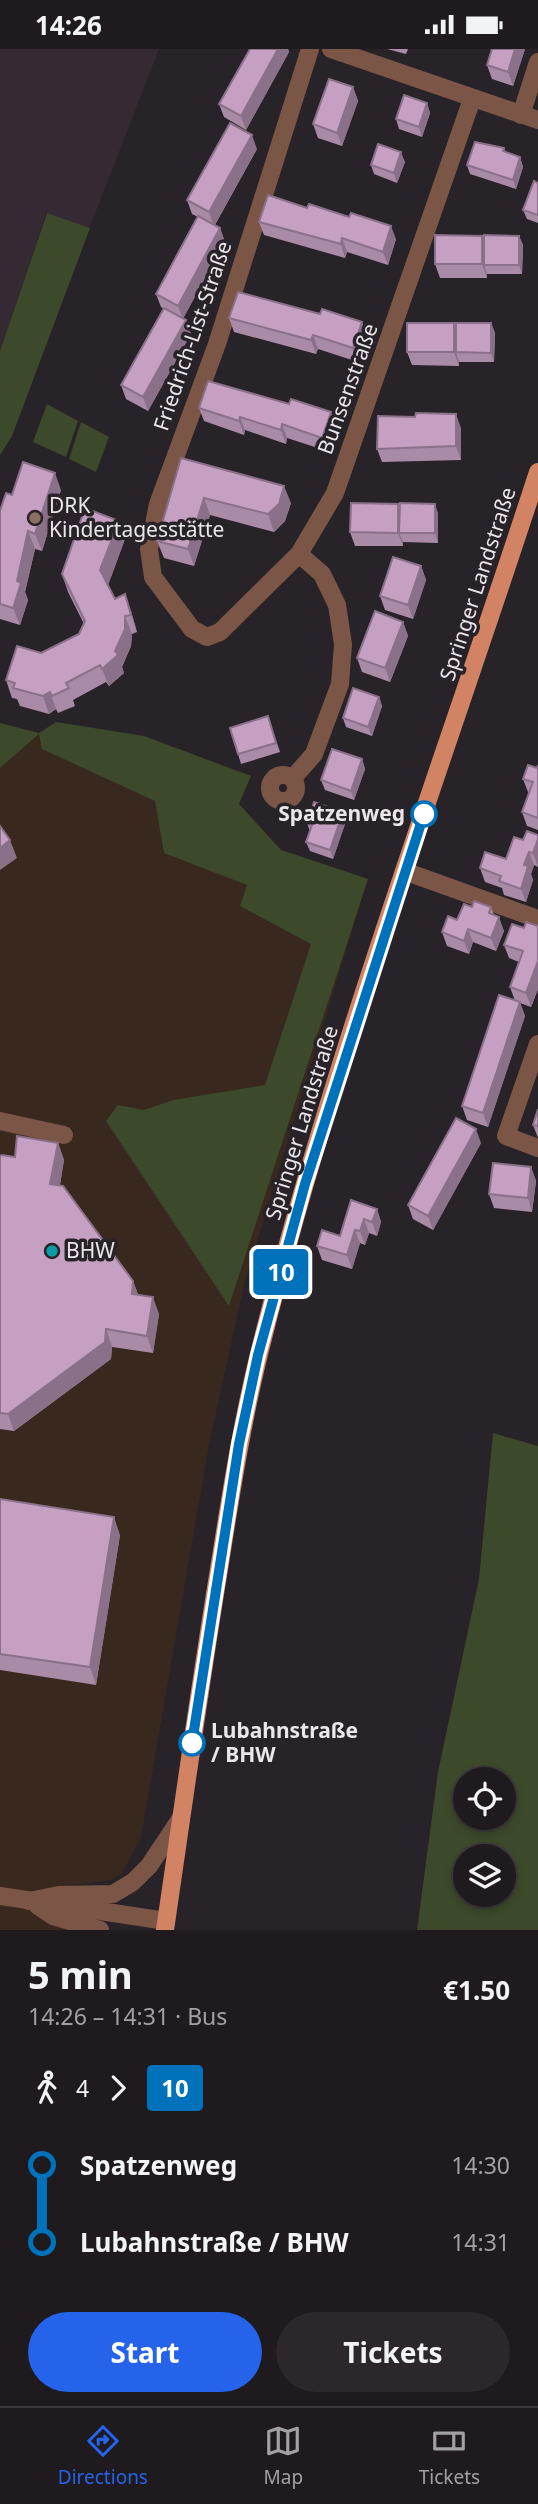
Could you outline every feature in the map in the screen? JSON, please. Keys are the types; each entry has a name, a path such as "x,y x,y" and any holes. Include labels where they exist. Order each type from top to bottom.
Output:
{"main road":[{"name":"Springer Landstraße","path":"165,1926 239,1444 258,1355 305,1184 404,871 458,719 538,472"}],"street":[{"name":"Friedrich-List-Straße","path":"192,629 153,577 149,549 158,504 217,344 310,49"},
{"path":"331,49 370,55 472,99 530,118 538,62"},
{"name":"Bunsenstraße","path":"192,629 207,637 220,632 299,554 335,493 472,99"},
{"path":"293,778 314,754 340,684 343,644 337,605 322,574 299,554"},
{"path":"404,871 538,919"},
{"path":"538,1044 506,1136 538,1148"},
{"path":"0,1121 64,1135"},
{"path":"29,1901 59,1895 113,1894 133,1882 149,1866 181,1818"},
{"path":"0,1896 165,1926"},
{"path":"29,1901 53,1916 100,1930"}],"shaded area":[{"path":"0,49 159,49 89,229 46,213 0,351"},
{"path":"39,734 239,804 281,850 368,879 244,1285 209,1445 141,1838 122,1873 111,1880 74,1885 67,1925 84,1930 0,1930 0,768"}],"green space":[{"path":"47,213 90,228 12,436 0,455 0,351"},
{"path":"47,404 78,421 66,457 33,442"},
{"path":"81,422 109,437 96,472 69,459"},
{"path":"56,722 144,736 251,776 239,804 281,850 368,879 229,1306 106,1121 118,1105 144,1110 173,1100 265,1085 311,944 240,906 247,885 164,853 155,801 42,749 39,734 0,768 0,723 39,733"},
{"path":"493,1433 538,1446 538,1930 417,1930 438,1772 479,1579"}],"building":[{"path":"250,49 278,49 241,116 219,104"},
{"path":"492,49 515,49 508,72 487,65"},
{"path":"329,79 353,87 337,133 313,124"},
{"path":"404,95 427,103 419,127 396,119"},
{"path":"230,123 252,135 209,212 187,200"},
{"path":"475,142 504,148 503,151 520,157 513,180 467,165"},
{"path":"378,144 401,152 394,173 371,165"},
{"path":"534,181 538,183 538,215 523,210"},
{"path":"268,195 307,208 309,204 349,217 351,213 391,226 383,252 342,238 341,244 259,222"},
{"path":"198,216 220,228 178,306 156,294"},
{"path":"435,235 482,236 482,264 435,264"},
{"path":"484,235 519,236 519,265 484,265"},
{"path":"238,292 320,314 322,309 362,322 353,348 313,335 311,340 229,318"},
{"path":"164,308 186,320 143,397 121,385"},
{"path":"407,323 454,323 454,352 407,352"},
{"path":"456,323 491,323 491,353 456,352"},
{"path":"208,381 289,404 291,399 331,412 322,438 282,424 281,430 240,417 239,421 199,408"},
{"path":"416,413 456,414 456,446 377,449 378,416 415,417"},
{"path":"181,458 284,486 279,504 268,514 204,498 188,549 157,541"},
{"path":"23,462 55,473 35,534 28,531 17,581 21,583 13,608 0,604 0,511 6,493 12,495"},
{"path":"351,503 398,504 398,533 350,532"},
{"path":"400,503 435,504 435,533 399,533"},
{"path":"85,508 119,521 100,570 115,599 125,594 131,615 125,616 125,629 115,651 118,655 102,669 100,665 66,683 69,688 52,696 50,692 43,696 13,688 15,683 6,680 17,646 41,653 79,634 85,621 62,574"},
{"path":"393,557 421,566 408,605 380,596"},
{"path":"375,611 403,622 385,668 357,658"},
{"path":"353,688 379,697 368,727 343,718"},
{"path":"268,716 276,743 238,754 230,728"},
{"path":"332,749 362,759 351,791 321,780"},
{"path":"528,765 537,768 538,765 538,818 522,812 533,782 523,779"},
{"path":"314,802 343,812 330,850 306,842 312,825 307,823"},
{"path":"0,826 10,840 0,848"},
{"path":"527,831 538,835 538,839 533,853 529,852 524,865 528,866 521,889 499,881 501,876 480,868 485,852 506,859 514,837 523,840"},
{"path":"474,901 491,907 489,913 499,917 491,938 468,929 464,941 442,932 448,916 457,920 464,904 472,907"},
{"path":"526,922 538,926 538,961 526,993 510,987 523,951 504,945 512,924 524,928"},
{"path":"499,995 520,1002 483,1113 462,1106"},
{"path":"538,1109 538,1126 533,1125"},
{"path":"456,1118 476,1129 428,1216 408,1205"},
{"name":"BHW","path":"17,1136 58,1143 50,1184 63,1186 133,1281 132,1294 153,1297 147,1336 106,1329 105,1342 8,1414 0,1413 0,1156 15,1157"},
{"path":"493,1163 531,1167 528,1198 489,1194"},
{"path":"351,1200 377,1209 372,1222 364,1219 360,1231 355,1230 347,1255 317,1246 322,1230 340,1236"},
{"path":"0,1499 114,1517 90,1667 0,1654"}],"bus line":[{"name":"10","path":"192,1743 239,1444 258,1355 305,1184 424,814"}],"place":[{"name":"DRK Kindertagesstätte","path":"35,518"},
{"name":"Spatzenweg","path":"424,814"},
{"name":"BHW","path":"52,1251"},
{"name":"Lubahnstraße / BHW","path":"192,1743"}]}
